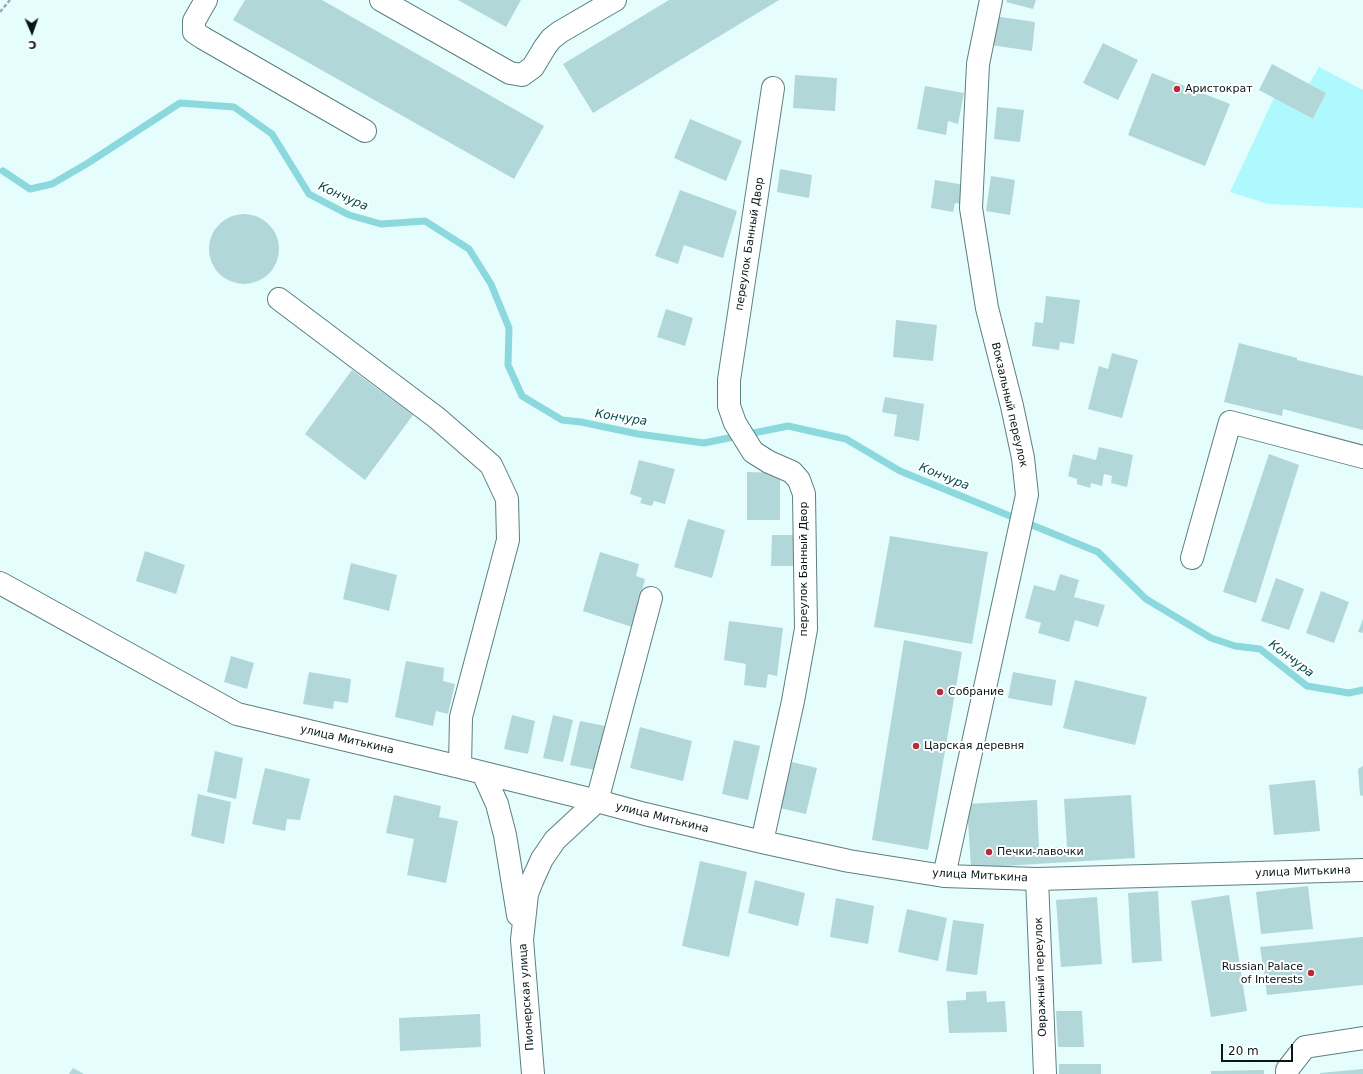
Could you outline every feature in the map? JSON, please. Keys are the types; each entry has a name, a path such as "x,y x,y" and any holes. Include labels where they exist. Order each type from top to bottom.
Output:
{"street":[{"path":"206,0 194,21 194,32 365,131"},
{"path":"381,0 510,73 522,75 533,67 544,47 551,39 586,8 615,0"},
{"name":"Вокзальный переулок","path":"944,876 1027,495 1023,458 1012,406 987,308 971,208 978,64 991,0"},
{"name":"переулок Банный Двор","path":"762,842 806,629 804,494 799,480 792,472 769,462 753,452 735,423 729,406 729,380 773,88"},
{"path":"279,299 436,418 491,465 507,499 508,540 461,717 460,767"},
{"path":"1192,558 1230,422 1363,457"},
{"name":"улица Митькина","path":"0,584 238,714 460,767 645,814 849,861 944,876 1037,879 1363,870"},
{"path":"597,801 651,598"},
{"path":"483,773 497,804 505,835 522,940"},
{"name":"Пионерская улица","path":"533,1074 522,940 527,894 542,859 555,840 597,801"},
{"name":"Овражный переулок","path":"1037,879 1045,1074"},
{"path":"1287,1074 1287,1070 1305,1047 1363,1038"}],"path":[{"path":"0,12 10,0"}],"shaded area":[{"path":"1319,67 1363,90 1363,208 1268,204 1230,192 1274,98 1313,119 1326,93 1309,84"}],"building":[{"path":"245,0 322,0 544,126 514,179 233,20"},
{"path":"458,0 521,0 506,27"},
{"path":"669,0 779,0 593,113 563,64"},
{"path":"1007,0 1036,0 1033,9 1006,2"},
{"path":"994,16 1035,22 1032,51 990,45"},
{"path":"1103,43 1138,60 1118,100 1083,83"},
{"path":"1272,64 1326,93 1313,119 1259,90"},
{"path":"1152,73 1230,104 1205,166 1128,135"},
{"path":"795,75 837,78 835,111 793,108"},
{"path":"925,86 964,93 958,124 948,121 946,135 917,129"},
{"path":"997,107 1024,110 1020,142 994,139"},
{"path":"690,119 742,141 726,181 674,158"},
{"path":"780,169 812,175 809,198 777,192"},
{"path":"991,176 1015,180 1010,215 986,211"},
{"path":"935,180 965,185 963,204 955,203 953,212 931,208"},
{"path":"680,190 737,211 723,258 684,245 678,264 655,256"},
{"path":"244,214 257,217 269,224 276,236 279,249 276,262 269,274 257,281 244,284 231,281 219,274 212,262 209,249 212,236 219,224 231,217"},
{"path":"1046,296 1080,300 1074,344 1060,342 1059,350 1032,346 1035,322 1043,323"},
{"path":"666,309 693,318 685,346 657,337"},
{"path":"896,320 937,325 933,361 893,357"},
{"path":"1239,343 1297,358 1297,360 1363,376 1363,430 1283,409 1282,416 1224,402"},
{"path":"1112,353 1138,360 1122,418 1088,409 1099,366 1108,369"},
{"path":"352,370 413,415 365,480 305,434"},
{"path":"885,397 924,404 919,441 894,436 897,415 882,412"},
{"path":"1099,447 1133,455 1127,487 1111,483 1112,476 1104,474 1102,486 1091,483 1090,488 1077,484 1077,479 1068,476 1073,454 1096,460"},
{"path":"1269,454 1299,465 1256,603 1223,592"},
{"path":"639,460 675,469 665,504 654,501 652,506 640,503 642,498 630,494"},
{"path":"747,472 780,473 780,520 747,520"},
{"path":"688,519 725,530 712,578 674,567"},
{"path":"772,535 794,535 793,566 771,566"},
{"path":"890,536 988,552 972,644 874,627"},
{"path":"145,551 185,565 176,594 136,581"},
{"path":"600,552 639,564 636,576 645,579 632,627 583,611"},
{"path":"351,563 397,575 389,611 343,599"},
{"path":"1060,574 1079,580 1074,597 1105,605 1098,627 1075,620 1069,642 1038,633 1041,623 1025,618 1034,585 1055,591"},
{"path":"1276,578 1304,589 1289,630 1261,621"},
{"path":"1321,591 1349,602 1334,643 1306,633"},
{"path":"1363,619 1363,633 1358,632"},
{"path":"729,621 783,628 777,676 768,674 766,688 744,685 746,664 724,660"},
{"name":"Царская деревня","path":"904,640 962,652 928,850 872,840"},
{"path":"231,656 254,663 247,689 224,682"},
{"path":"406,661 444,668 443,681 455,684 448,714 436,711 433,726 395,717"},
{"path":"309,672 351,679 348,703 334,701 333,709 303,704"},
{"path":"1013,672 1056,680 1052,706 1008,698"},
{"path":"1075,680 1147,697 1135,745 1063,728"},
{"path":"512,715 535,721 528,754 504,749"},
{"path":"553,715 573,720 563,762 543,758"},
{"path":"580,721 605,726 595,770 570,765"},
{"path":"640,727 692,741 683,781 630,768"},
{"path":"734,740 760,746 748,800 722,794"},
{"path":"215,751 243,758 236,799 207,792"},
{"path":"792,762 817,768 806,814 780,808"},
{"path":"1363,766 1363,796 1360,795 1358,769"},
{"path":"265,768 310,779 300,820 287,819 285,831 252,824"},
{"path":"1315,780 1320,831 1274,835 1269,785"},
{"path":"198,794 231,802 224,844 191,836"},
{"path":"394,795 441,806 439,817 458,821 446,883 407,875 414,839 386,833"},
{"path":"1131,795 1135,858 971,868 967,804 1037,800 1039,848 1067,847 1064,799"},
{"path":"700,861 747,872 729,957 682,946"},
{"path":"755,880 805,893 798,926 748,913"},
{"path":"1308,886 1313,929 1261,934 1256,892"},
{"path":"1158,891 1162,961 1132,963 1128,893"},
{"path":"1229,895 1247,1011 1211,1017 1191,901"},
{"path":"1097,897 1102,964 1061,967 1056,900"},
{"path":"836,898 874,906 868,944 830,937"},
{"path":"907,909 947,918 938,961 898,952"},
{"path":"953,920 984,924 977,975 946,971"},
{"path":"1363,937 1363,985 1267,995 1260,947"},
{"path":"986,991 987,1002 1005,1001 1007,1032 949,1033 947,1001 966,1000 966,992"},
{"path":"1056,1011 1082,1011 1084,1047 1058,1047"},
{"path":"480,1014 481,1047 400,1051 399,1018"},
{"path":"1059,1064 1101,1064 1101,1074 1059,1074"},
{"path":"73,1068 84,1074 69,1074"},
{"path":"1363,1069 1363,1074 1320,1074 1320,1073"},
{"path":"1264,1070 1264,1074 1211,1074 1211,1071"}],"waterway":[{"name":"Кончура","path":"3,171 30,189 52,184 88,163 180,103 234,107 272,134 309,194 349,215 381,224 425,221 469,249 491,284 509,328 508,365 522,396 562,420 581,422 638,434 704,443 788,426 846,439 900,471 1098,552 1146,599 1211,638 1235,646 1260,649 1307,686 1349,693 1363,690"}],"place":[{"name":"Аристoкрат","path":"1177,89"},
{"name":"Собрание","path":"940,692"},
{"name":"Царская деревня","path":"916,746"},
{"name":"Печки-лавочки","path":"989,852"},
{"name":"Russian Palace of Interests","path":"1311,973"}]}
